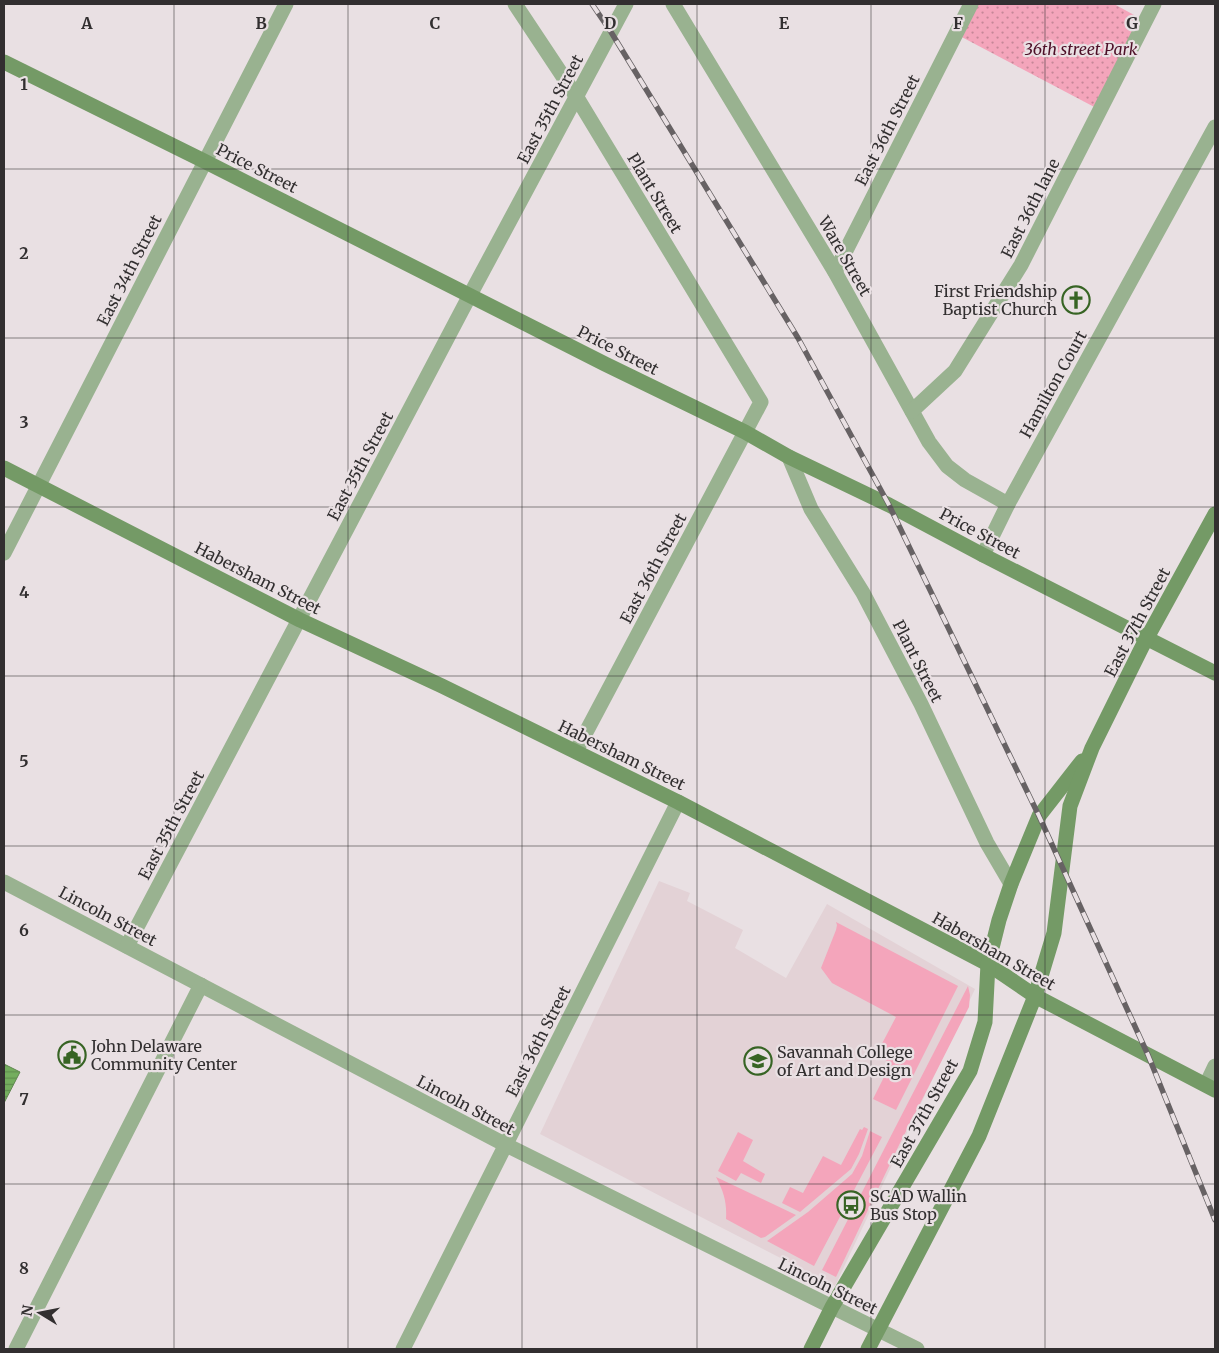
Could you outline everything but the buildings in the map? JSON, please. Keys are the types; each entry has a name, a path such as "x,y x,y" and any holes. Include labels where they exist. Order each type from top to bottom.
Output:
{"main road":[{"name":"Price Street","path":"4,62 470,294 605,364 745,432 789,457 889,505 1215,673"},
{"name":"Habersham Street","path":"4,468 300,620 442,686 678,802 988,964 1035,996 1210,1087"},
{"name":"East 37th Street","path":"868,1349 979,1136 1035,996 1054,934 1070,806 1092,748 1147,638 1215,514"},
{"name":"East 37th Street","path":"811,1349 832,1307 970,1071 985,1022 988,964 998,920 1011,884 1039,816 1092,748"}],"street":[{"name":"East 34th Street","path":"4,553 286,4"},
{"name":"Plant Street","path":"516,4 576,96 761,402"},
{"name":"East 35th Street","path":"127,946 470,294 626,4"},
{"name":"Ware Street","path":"672,4 835,272 929,442 947,466 965,480 1008,504"},
{"name":"East 36th Street","path":"835,272 971,4"},
{"name":"East 36th lane","path":"912,411 955,371 1021,265 1154,4"},
{"name":"Hamilton Court","path":"983,555 1008,504 1215,127"},
{"name":"East 36th Street","path":"576,751 761,402"},
{"name":"Plant Street","path":"789,457 811,509 863,593 921,704 988,843 1011,884"},
{"name":"East 36th Street","path":"403,1349 678,802"},
{"name":"Lincoln Street","path":"4,882 506,1146 917,1349"},
{"path":"16,1349 201,985"},
{"path":"1210,1087 1215,1066"}],"shaded area":[{"name":"Savannah College of Art and Design","path":"659,881 690,893 687,901 743,930 735,948 786,978 827,904 975,989 835,1286 540,1134"},
{"path":"4,1064 20,1072 4,1103"}],"green space":[{"name":"36th street Park","path":"971,4 1114,4 1145,21 1100,110 956,34"},
{"path":"836,922 958,986 896,1110 873,1099 891,1063 876,1055 896,1017 832,983 821,968 836,930"},
{"path":"968,986 970,995 969,1007 900,1143 836,1277 822,1270"},
{"path":"864,1127 868,1129 851,1169 800,1212 782,1203 790,1187 803,1193 823,1156 841,1165 860,1129 862,1130"},
{"path":"870,1131 882,1137 814,1266 767,1241 808,1212 852,1174 862,1156"},
{"path":"738,1132 753,1140 743,1161 765,1174 761,1183 741,1173 736,1181 718,1171"},
{"path":"716,1177 796,1215 761,1238 726,1219 724,1198"}],"railway":[{"path":"592,4 798,338 889,505 1039,816 1148,1055 1215,1220"}],"place":[{"name":"First Friendship Baptist Church","path":"1076,300"},
{"name":"John Delaware Community Center","path":"72,1055"},
{"name":"Savannah College of Art and Design","path":"758,1061"},
{"name":"SCAD Wallin Bus Stop","path":"851,1205"}]}
